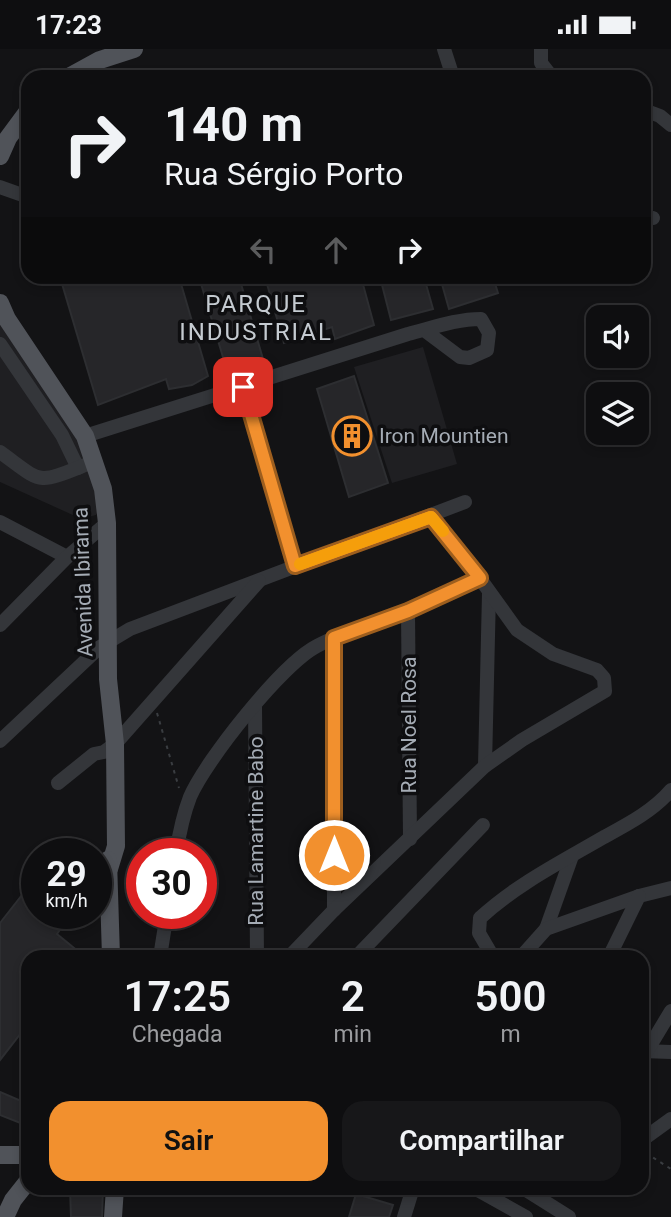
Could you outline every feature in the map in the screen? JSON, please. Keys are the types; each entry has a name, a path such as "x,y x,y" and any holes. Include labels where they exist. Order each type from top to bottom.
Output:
{"main road":[{"path":"82,70 129,49"},
{"path":"0,156 8,138 21,120"},
{"name":"Avenida Ibirama","path":"0,303 7,319 85,436 103,489 107,523 108,641 108,679 104,713 109,748 105,846 110,869 111,950"},
{"path":"0,1155 21,1155"},
{"path":"5,1215 21,1190"},
{"path":"113,1217 115,1195"}],"street":[{"path":"444,49 451,70"},
{"path":"541,49 541,63 546,70"},
{"path":"651,113 671,125"},
{"path":"0,187 21,194"},
{"path":"85,436 424,330"},
{"path":"0,344 66,442 78,468"},
{"path":"243,387 295,566"},
{"path":"0,452 35,478 43,479 95,461"},
{"path":"0,741 108,641 158,617 431,517 465,502"},
{"path":"296,950 485,766 522,740 602,695 606,685 597,670 552,654 517,630 431,517"},
{"path":"0,522 66,557"},
{"path":"0,625 66,557 107,523"},
{"path":"180,838 186,809 206,768 255,705 296,660 316,646 408,611 480,578"},
{"path":"58,783 94,754 109,748 154,702 260,580"},
{"path":"485,766 489,593"},
{"name":"Rua Noel Rosa","path":"408,611 410,839"},
{"path":"334,638 334,910"},
{"name":"Rua Lamartine Babo","path":"255,705 257,950"},
{"path":"489,950 479,933 480,918 510,894 637,818 671,790"},
{"path":"363,950 483,825"},
{"path":"527,950 546,929 572,856"},
{"path":"546,929 639,896 671,888"},
{"path":"612,950 639,896"},
{"path":"161,950 164,929"},
{"path":"649,1045 671,1011"},
{"path":"649,1051 671,1052"},
{"path":"649,1135 671,1119"},
{"path":"404,1217 411,1195"},
{"path":"487,1195 526,1217"},
{"path":"534,1195 569,1217"}],"path":[{"path":"154,702 186,809"},
{"path":"649,1155 671,1169"}],"shaded area":[{"path":"0,320 77,432 94,481 98,511 96,515 84,518 75,516 0,482"},
{"path":"423,347 457,464 392,483 354,367"}],"building":[{"path":"62,284 181,284 208,376 192,385 169,389 166,379 98,405"},
{"path":"201,284 241,284 263,359 228,374"},
{"path":"267,284 363,284 374,325 335,339 332,327 284,343"},
{"path":"382,284 426,284 433,309 391,320"},
{"path":"442,284 495,284 498,293 449,309"},
{"name":"Iron Mountien","path":"354,376 388,483 349,497 317,389"},
{"path":"21,896 21,929 61,929 57,934 76,950 21,950 21,1033 0,1060 0,923"},
{"path":"0,1092 21,1101 21,1123 0,1115"},
{"path":"70,1195 103,1195 102,1217 71,1217"},
{"path":"356,1195 393,1205 389,1217 349,1217"}],"slow traffic":[{"path":"300,564 431,517 443,531"}],"place":[{"name":"Iron Mountien","path":"352,436"}],"district":[{"name":"PARQUE INDUSTRIAL","path":"256,318"}],"route":[{"path":"243,387 295,566 431,517 480,578 408,611 334,638 334,855"}]}
